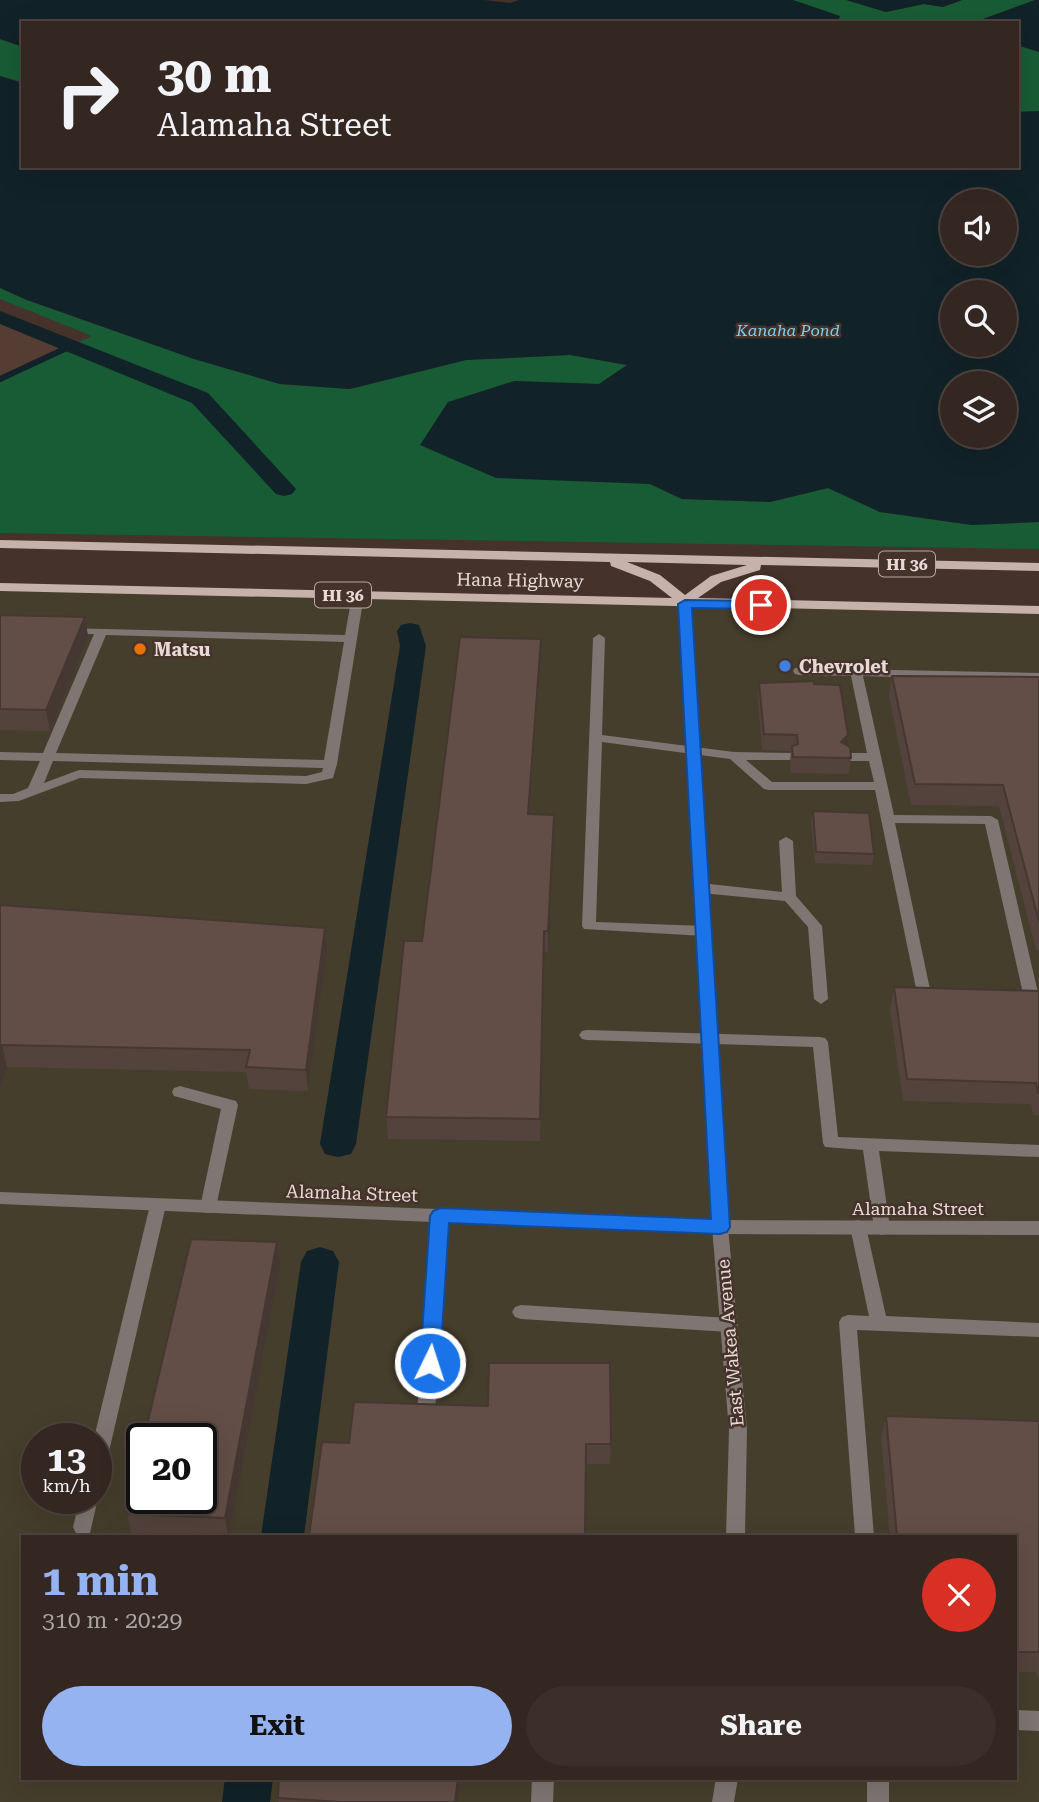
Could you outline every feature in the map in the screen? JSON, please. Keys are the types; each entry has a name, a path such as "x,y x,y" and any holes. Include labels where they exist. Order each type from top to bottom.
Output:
{"main road":[{"name":"Hana Highway","path":"0,544 1039,567"},
{"name":"HI 36","path":"593,557 626,566 656,580 680,596 685,604 699,587 714,579 752,568 793,562"},
{"name":"Hana Highway","path":"0,587 1039,610"}],"street":[{"path":"0,798 14,799 79,774 306,780 328,775 358,595"},
{"name":"East Wakea Avenue","path":"685,604 720,1227 738,1430 736,1535"},
{"path":"50,629 351,639"},
{"path":"33,792 101,632"},
{"path":"599,638 589,926 704,931"},
{"path":"799,671 1039,677"},
{"path":"856,673 925,998 952,999"},
{"path":"596,738 694,749 734,757 789,756"},
{"path":"0,756 331,764"},
{"path":"734,757 769,786 881,786"},
{"path":"846,757 874,757"},
{"path":"889,819 991,820 1033,1003 1006,1002"},
{"path":"786,841 789,897 815,926 821,999"},
{"path":"701,888 789,897"},
{"path":"587,1035 820,1042 831,1143 1039,1151"},
{"path":"180,1091 230,1105 208,1207"},
{"path":"870,1144 882,1228"},
{"name":"Alamaha Street","path":"0,1198 720,1227 1039,1228"},
{"path":"107,1423 158,1205"},
{"path":"426,1412 440,1216"},
{"path":"858,1227 879,1324"},
{"path":"520,1312 729,1325"},
{"path":"865,1535 848,1322 1039,1330"},
{"path":"83,1527 86,1514"},
{"path":"1017,1720 1039,1721"},
{"path":"542,1802 543,1780"},
{"path":"723,1802 727,1780"},
{"path":"878,1780 878,1802"}],"shaded area":[{"path":"0,317 71,346 0,379"},
{"path":"0,585 1039,610 1039,1802 0,1802"}],"green space":[{"path":"793,0 846,0 886,12 924,4 943,7 962,0 1035,0 977,21 838,21 839,16"},
{"path":"0,39 21,46 21,82 0,76"},
{"path":"1019,46 1039,52 1039,111 1019,112"},
{"path":"0,288 194,359 280,384 350,389 466,360 570,355 628,365 599,384 514,381 650,484 682,499 770,502 828,488 880,512 972,525 1039,522 1039,549 0,533 0,379 92,336 0,299"}],"water":[{"path":"0,0 484,0 510,3 519,0 793,0 840,16 839,21 21,21 21,46 0,39"},
{"path":"846,0 962,0 943,7 924,4 886,12"},
{"path":"1039,0 1039,52 1019,46 1019,21 977,21"},
{"name":"Kanaha Pond","path":"0,76 21,82 21,168 1019,168 1019,112 1039,111 1039,522 972,525 880,512 828,488 770,502 682,499 650,484 496,478 420,445 448,402 514,381 599,384 627,365 570,355 466,360 350,389 280,384 194,359 0,288"}],"building":[{"path":"0,615 85,617 46,710 0,709"},
{"path":"460,637 541,639 528,814 554,815 548,931 544,931 540,1119 386,1117 404,941 422,941"},
{"path":"892,676 1039,677 1039,922 1003,785 915,784"},
{"path":"814,681 814,684 840,685 848,735 841,742 850,747 851,758 793,757 792,746 798,744 797,735 764,734 759,683"},
{"path":"813,811 869,813 874,854 816,852"},
{"path":"0,905 325,928 306,1070 246,1067 250,1050 2,1045 0,1050"},
{"path":"894,987 1039,991 1039,1093 1036,1083 907,1079"},
{"path":"191,1239 277,1242 225,1518 127,1514 217,1514 217,1423 148,1423"},
{"path":"489,1363 610,1363 611,1444 586,1444 585,1535 309,1535 322,1442 349,1443 354,1402 488,1406"},
{"path":"886,1416 1039,1421 1039,1652 1017,1652 1017,1535 897,1535"},
{"path":"279,1780 458,1780 455,1802 340,1802 278,1798"}],"waterway":[{"path":"0,317 200,398 284,489"},
{"path":"0,379 71,346"},
{"path":"338,1144 413,646 410,631"},
{"path":"282,1535 320,1262"},
{"path":"246,1802 249,1780"}],"place":[{"name":"Matsu","path":"140,649"},
{"name":"Chevrolet","path":"785,666"}],"route":[{"path":"430,1363 440,1216 720,1227 685,604 761,605"}]}
